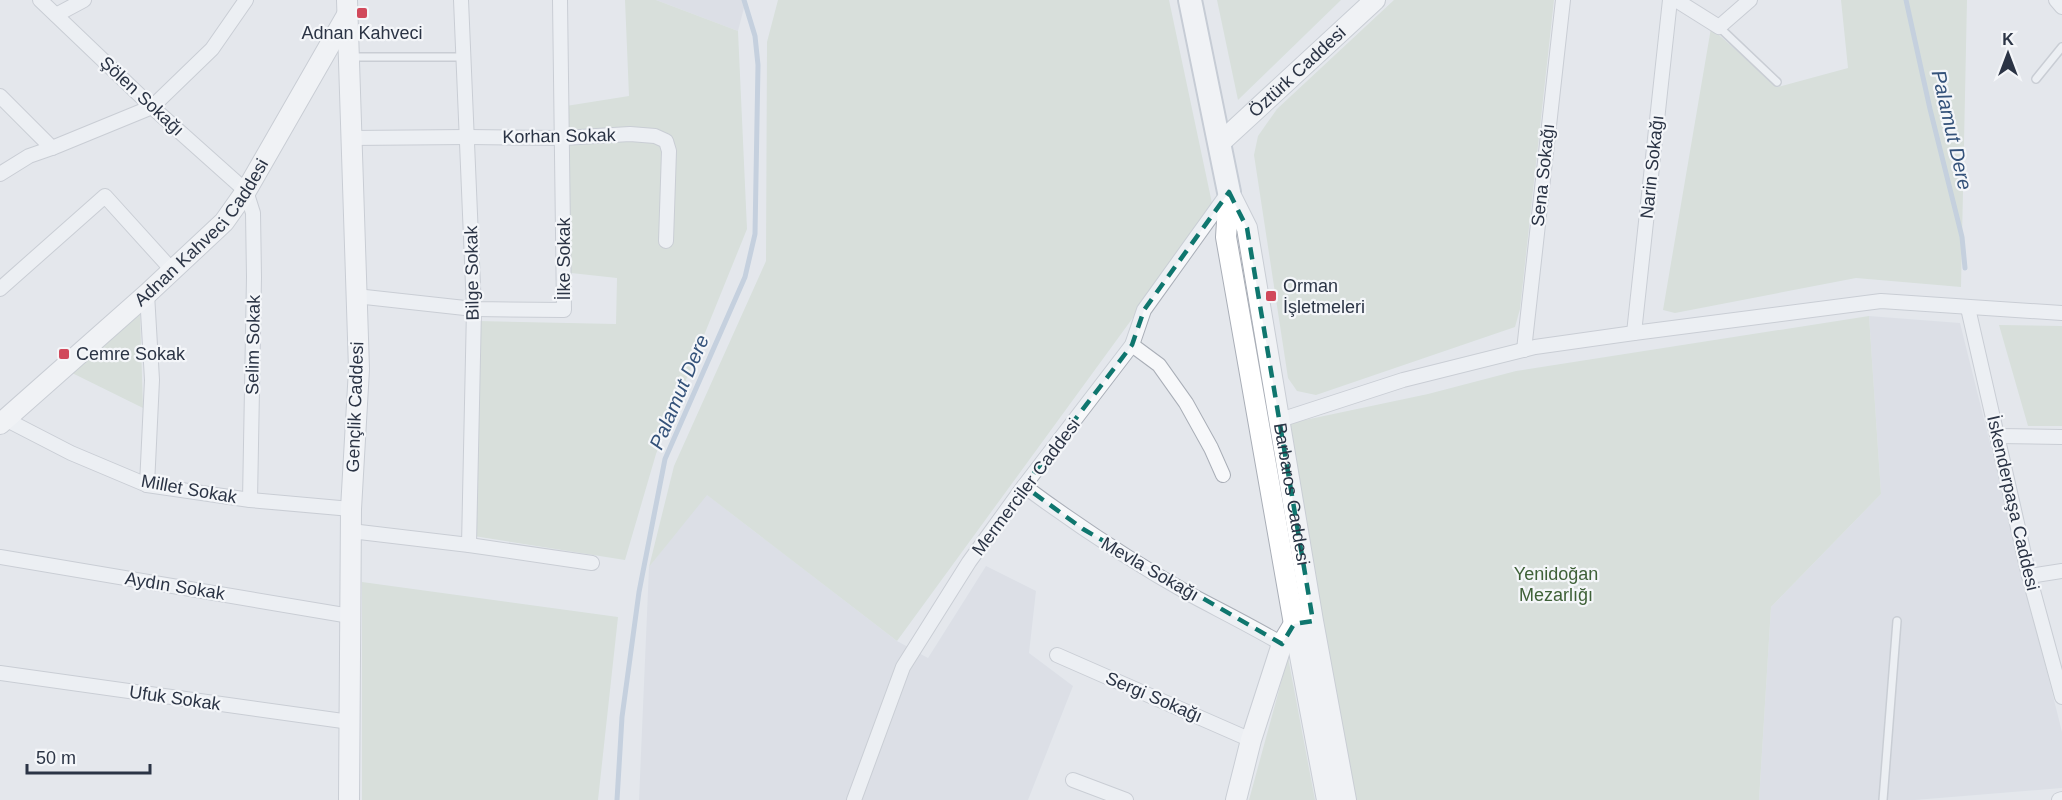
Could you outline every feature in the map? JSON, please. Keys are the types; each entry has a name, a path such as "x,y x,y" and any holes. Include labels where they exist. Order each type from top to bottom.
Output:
{"main road":[{"name":"Barbaros Caddesi","path":"1190,0 1229,192 1226,237 1259,419 1303,623 1346,800"},
{"name":"Öztürk Caddesi","path":"1220,142 1375,0"},
{"name":"Gençlik Caddesi","path":"347,7 359,369 351,508 349,800"},
{"name":"Adnan Kahveci Caddesi","path":"3,421 147,294 224,222 246,191 347,7"},
{"name":"Barbaros Caddesi","path":"1229,192 1247,228 1280,420 1303,623 1328,800"},
{"path":"1259,419 1280,420"},
{"path":"1236,800 1251,740 1282,644 1303,623"}],"street":[{"name":"Şölen Sokağı","path":"40,0 152,107 246,191"},
{"path":"56,15 84,0"},
{"path":"0,174 28,156 152,107 212,49 246,0"},
{"name":"Bilge Sokak","path":"461,0 474,309 470,545"},
{"name":"İlke Sokak","path":"356,296 474,309 564,310 560,0"},
{"name":"Sena Sokağı","path":"1524,350 1563,0"},
{"name":"Narin Sokağı","path":"1634,333 1670,0"},
{"path":"1676,0 1719,27 1750,0"},
{"path":"2056,0 2062,7"},
{"path":"0,96 52,148"},
{"name":"Korhan Sokak","path":"350,138 468,136 563,138 630,134 655,136 666,141 669,151 666,241"},
{"name":"Selim Sokak","path":"246,191 253,213 254,276 250,500"},
{"name":"Mermerciler Caddesi","path":"854,800 903,667 969,562 1132,345 1144,310 1229,192"},
{"path":"0,289 105,196 172,270"},
{"path":"147,294 152,380 147,484"},
{"path":"1280,420 1403,380 1524,350 1634,333 1881,301 2062,313"},
{"name":"İskenderpaşa Caddesi","path":"1968,308 2029,576 2061,688"},
{"path":"1132,345 1159,365 1186,403 1211,447 1222,475"},
{"name":"Millet Sokak","path":"3,421 71,453 147,484 250,500 351,508"},
{"path":"1998,436 2062,437"},
{"name":"Mevla Sokağı","path":"1024,486 1083,530 1194,596 1282,644"},
{"path":"351,531 592,563"},
{"name":"Aydın Sokak","path":"0,557 350,616"},
{"path":"2029,576 2062,571"},
{"name":"Sergi Sokağı","path":"1057,655 1251,740"},
{"name":"Ufuk Sokak","path":"0,673 350,722"},
{"path":"1073,780 1126,800"}],"lane":[{"path":"1719,27 1777,82"},
{"path":"2036,79 2062,47"},
{"path":"348,57 464,57"},
{"path":"1883,800 1897,621"}],"highlighted area":[{"path":"1229,192 1247,228 1313,621 1294,624 1282,644 1083,529 1024,486 1132,345 1144,310"}],"shaded area":[{"path":"656,0 746,0 738,31"},
{"path":"1869,316 1960,323 2062,732 2062,788 1915,800 1759,800 1771,607 1881,494"},
{"path":"706,494 897,641 928,658 986,566 1036,591 1029,653 1073,686 1028,800 639,800 649,567"}],"green space":[{"path":"625,0 656,0 738,31 747,229 656,454 625,560 474,536 478,321 616,324 617,278 571,273 566,106 629,96"},
{"path":"778,0 1169,0 1213,208 897,641 707,495 649,567 674,466 766,261 767,42"},
{"path":"1217,0 1341,0 1238,100"},
{"path":"1394,0 1554,0 1520,309 1515,327 1316,395 1297,391 1288,378 1254,155 1258,136 1277,109"},
{"path":"1841,0 1967,0 1961,287 1856,278 1675,313 1663,310 1711,28 1778,87 1848,68"},
{"path":"140,313 143,408 66,370"},
{"name":"Yenidoğan Mezarlığı","path":"1869,316 1881,494 1771,607 1759,800 1355,800 1286,424 1428,394 1516,371"},
{"path":"1999,325 2062,326 2062,426 2028,426"},
{"path":"362,582 618,617 598,800 362,800"},
{"path":"1288,657 1315,800 1249,800"}],"waterway":[{"name":"Palamut Dere","path":"617,800 622,717 639,592 665,459 745,277 755,234 758,65 755,36 744,0"},
{"name":"Palamut Dere","path":"1906,0 1962,237 1965,268"}],"place":[{"name":"Adnan Kahveci","path":"362,13"},
{"name":"Orman İşletmeleri","path":"1271,296"},
{"name":"Cemre Sokak","path":"64,354"}]}
